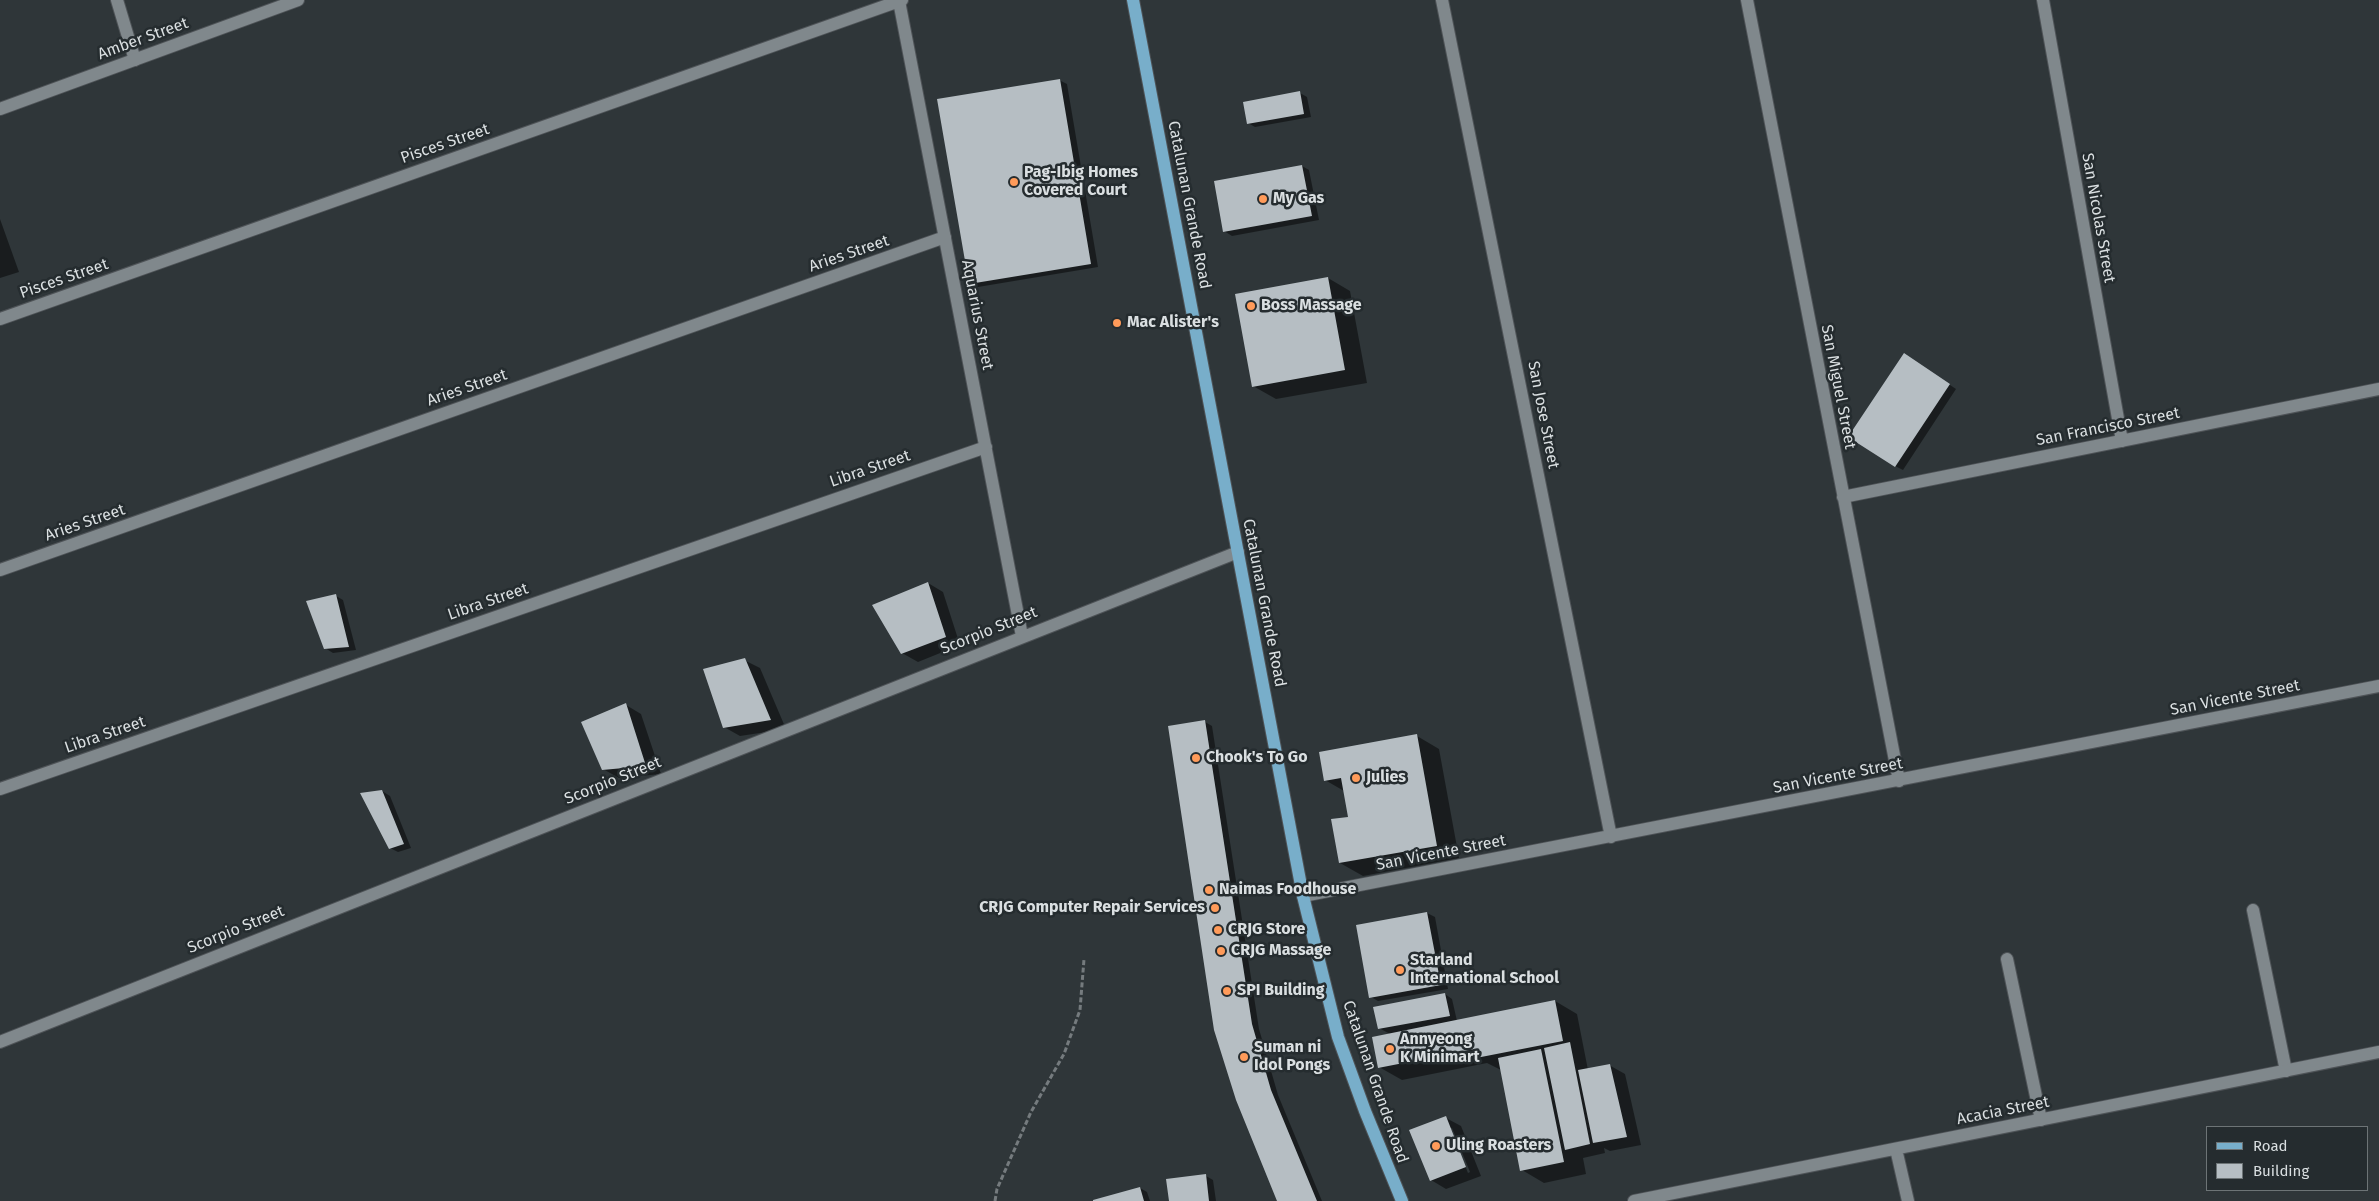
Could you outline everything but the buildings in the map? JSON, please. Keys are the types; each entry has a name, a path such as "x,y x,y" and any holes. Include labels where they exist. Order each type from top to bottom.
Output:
{"main road":[{"name":"Catalunan Grande Road","path":"1133,0 1303,896 1338,1037 1365,1111 1402,1201"}],"street":[{"path":"117,0 135,60"},
{"name":"Amber Street","path":"0,109 135,60 279,3 298,0"},
{"name":"Aquarius Street","path":"901,0 1022,636"},
{"name":"Pisces Street","path":"0,319 901,0"},
{"name":"San Jose Street","path":"1442,0 1611,837"},
{"name":"San Miguel Street","path":"1746,0 1899,781"},
{"name":"San Nicolas Street","path":"2043,0 2122,441"},
{"name":"Aries Street","path":"0,570 945,237"},
{"name":"San Francisco Street","path":"1843,497 2379,389"},
{"name":"Libra Street","path":"0,789 986,446"},
{"name":"Scorpio Street","path":"0,1042 1238,552"},
{"name":"San Vicente Street","path":"1303,896 2379,686"},
{"path":"2253,910 2286,1071"},
{"path":"2008,959 2041,1120"},
{"name":"Acacia Street","path":"1634,1201 2379,1052"},
{"path":"1896,1148 1908,1201"}],"path":[{"path":"995,1201 998,1189 1031,1112 1064,1054 1080,1010 1084,959"}],"place":[{"name":"Pag-Ibig Homes Covered Court","path":"1014,182"},
{"name":"My Gas","path":"1263,199"},
{"name":"Boss Massage","path":"1251,306"},
{"name":"Mac Alister's","path":"1117,323"},
{"name":"Chook's To Go","path":"1196,758"},
{"name":"Julies","path":"1356,778"},
{"name":"Naimas Foodhouse","path":"1209,890"},
{"name":"CRJG Computer Repair Services","path":"1215,908"},
{"name":"CRJG Store","path":"1218,930"},
{"name":"CRJG Massage","path":"1221,951"},
{"name":"Starland International School","path":"1400,970"},
{"name":"SPI Building","path":"1227,991"},
{"name":"Annyeong K Minimart","path":"1390,1049"},
{"name":"Suman ni Idol Pongs","path":"1244,1057"},
{"name":"Uling Roasters","path":"1436,1146"}]}
